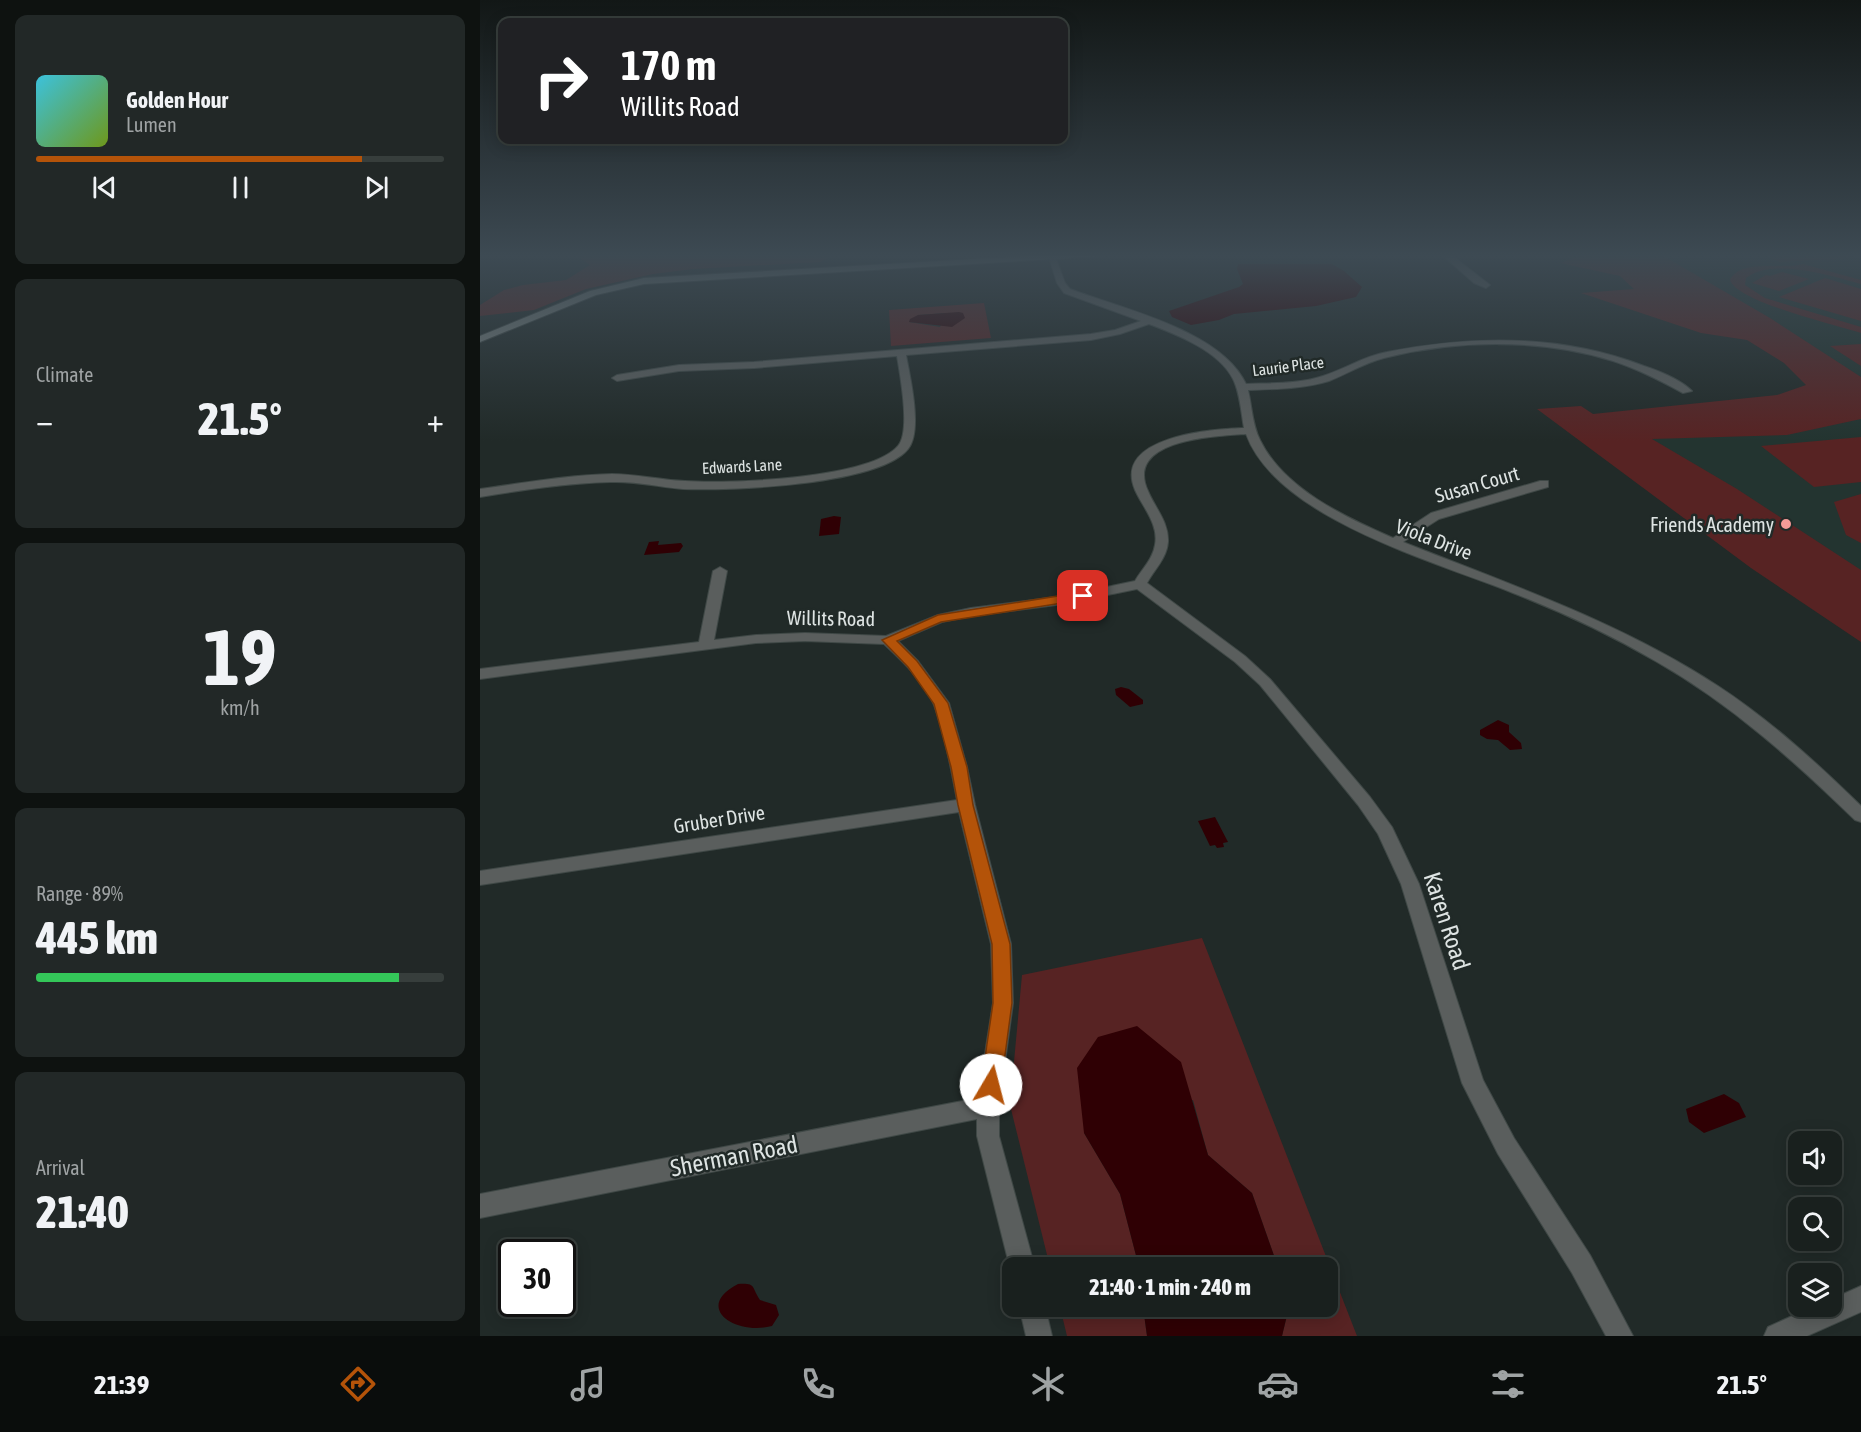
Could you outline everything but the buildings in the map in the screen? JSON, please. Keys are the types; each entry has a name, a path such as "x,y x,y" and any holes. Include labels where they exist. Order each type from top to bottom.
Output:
{"street":[{"path":"480,339 534,316"},
{"name":"Viola Drive","path":"1132,316 1187,337 1208,349 1232,370 1246,403 1251,431 1270,464 1291,484 1339,518 1392,544 1546,602 1609,629 1651,652 1720,694 1761,724 1798,755 1861,816"},
{"path":"616,378 679,368 754,365 1091,337 1117,332 1146,322"},
{"name":"Laurie Place","path":"1240,387 1317,381 1386,354 1470,344 1513,342 1570,348 1618,360 1673,382 1687,391"},
{"name":"Edwards Lane","path":"480,494 576,480 614,478 683,485 758,483 852,472 878,465 903,449 907,441 908,422 902,352"},
{"path":"1140,584 1146,571 1159,554 1162,540 1157,517 1139,485 1138,472 1143,460 1150,452 1168,442 1192,436 1251,431"},
{"name":"Susan Court","path":"1392,544 1435,516 1544,484"},
{"path":"706,645 720,571"},
{"name":"Willits Road","path":"480,674 756,639 796,637 888,640 938,619 971,612 1065,600 1140,584"},
{"name":"Karen Road","path":"1140,584 1240,659 1265,682 1364,801 1386,832 1410,884 1473,1083 1506,1146 1581,1264 1620,1336"},
{"path":"888,640 913,664 940,703 959,767 966,805 1001,944 1003,1003 988,1106 988,1136 1020,1257"},
{"name":"Gruber Drive","path":"480,878 966,805"},
{"name":"Sherman Road","path":"480,1206 988,1106"},
{"path":"1777,1336 1861,1299"},
{"path":"1035,1317 1039,1336"}],"shaded area":[{"path":"889,316 916,316 909,322 940,327 945,316 987,316 991,338 891,346"},
{"path":"915,316 965,318 952,327 909,322"},
{"path":"1172,316 1228,316 1191,325"},
{"path":"1651,316 1767,316 1861,377 1861,419 1787,435 1652,439 1737,489 1861,570 1861,642 1751,568 1537,409 1581,406 1593,414 1777,395 1806,385 1784,363 1747,340 1701,333"},
{"name":"Friends Academy","path":"1722,316 1861,316 1861,628 1561,420 1844,401"},
{"path":"1803,316 1826,316 1861,327 1861,333"},
{"path":"1845,316 1861,316 1861,321"},
{"path":"1861,344 1861,366 1830,346"},
{"path":"1861,437 1861,482 1814,487 1761,446"},
{"path":"1861,494 1861,543 1846,535 1834,502"},
{"path":"841,517 839,534 819,536 821,519"},
{"path":"659,541 658,545 681,543 683,546 679,552 644,555 649,542"},
{"path":"1121,687 1129,689 1143,700 1143,704 1130,707 1116,695 1115,689"},
{"path":"1498,720 1509,725 1509,732 1521,743 1522,749 1510,750 1498,740 1487,739 1480,735 1480,730"},
{"path":"1215,817 1228,842 1223,843 1224,847 1210,846 1198,821"},
{"path":"1202,938 1326,1257 1274,1257 1252,1193 1208,1155 1193,1100 1084,1133 1120,1194 1136,1257 1048,1257 1010,1105 1022,975"},
{"path":"1137,1026 1181,1062 1208,1155 1252,1193 1274,1257 1136,1257 1120,1194 1084,1133 1077,1068 1098,1037"},
{"path":"1724,1094 1739,1103 1746,1117 1704,1133 1689,1122 1686,1109"},
{"path":"738,1284 751,1285 760,1300 776,1305 779,1315 772,1326 745,1327 724,1317 719,1310 719,1302 725,1293"},
{"path":"1338,1287 1357,1336 1282,1336 1287,1317 1338,1317"},
{"path":"1062,1317 1144,1317 1147,1336 1067,1336"},
{"path":"1144,1317 1287,1317 1282,1336 1147,1336"}],"place":[{"name":"Friends Academy","path":"1786,524"}],"route":[{"path":"991,1085 1003,1003 1001,944 966,805 959,767 940,703 913,664 888,640 938,619 1083,596"}]}
